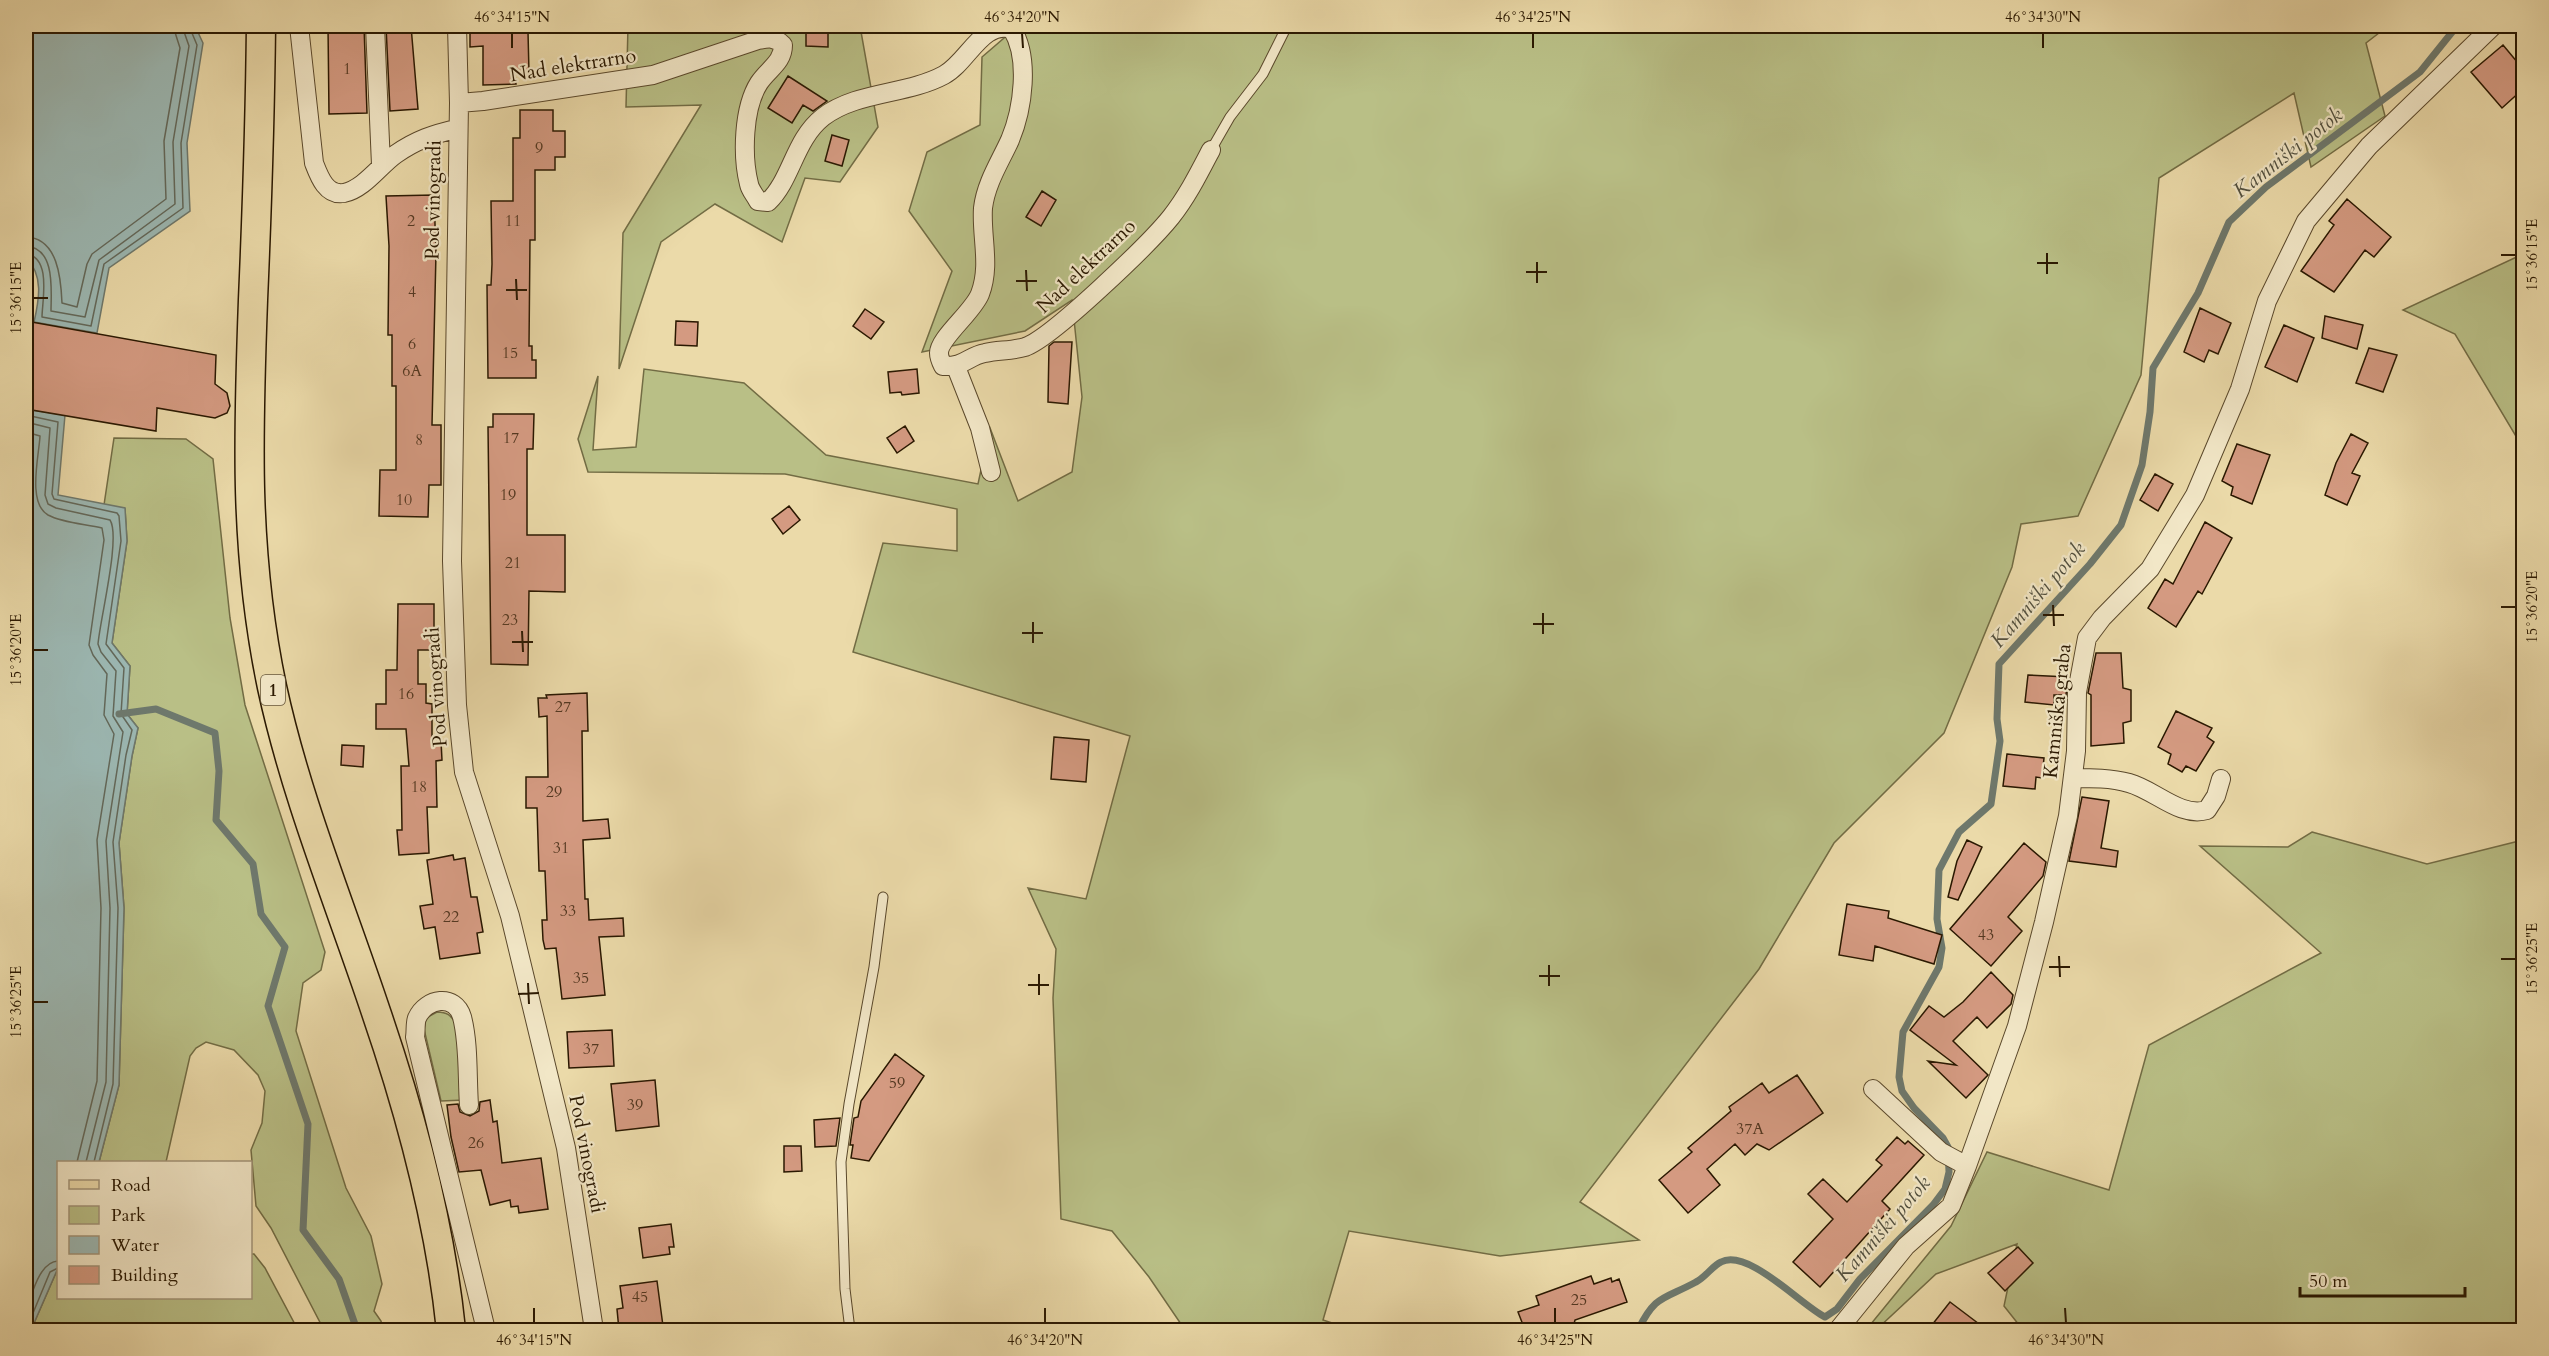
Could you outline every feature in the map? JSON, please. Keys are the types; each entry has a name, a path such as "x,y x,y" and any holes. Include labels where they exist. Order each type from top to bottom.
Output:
{"main road":[{"name":"1","path":"261,26 260,130 248,426 249,516 257,599 273,689 288,749 410,1119 445,1282 451,1330"}],"street":[{"path":"299,26 314,163 321,182 330,190 344,193 363,183 381,165 428,135 456,129"},
{"path":"375,26 381,165"},
{"name":"Pod vinogradi","path":"457,26 459,103 456,129 452,561 457,705 464,772 510,916 566,1148 594,1330"},
{"name":"Nad elektrarno","path":"459,103 653,75 758,40 778,39 783,45 783,55 759,83 748,110 745,140 749,186 758,201 768,202 776,194 807,134 824,117 851,103 930,82 955,69 989,31 1002,26 1012,29 1019,40 1023,70 1019,107 1011,138 993,172 983,206 987,262 980,294 962,321 941,342 939,354 943,366 956,367 983,353 1027,346 1055,327 1145,244 1171,216 1211,150"},
{"name":"Kamniška graba","path":"1838,1330 1906,1246 1951,1206 1955,1160 2017,1026 2060,848 2073,778 2078,692 2087,638 2102,618 2150,569 2195,495 2240,389 2267,301 2306,221 2369,146 2493,26"},
{"name":"Nad elektrarno","path":"956,367 980,428 991,472"},
{"path":"2073,778 2105,779 2129,783 2153,792 2185,811 2196,814 2207,810 2216,796 2221,780"},
{"path":"469,1105 461,1015 451,1002 441,1000 429,1005 417,1018 415,1037 486,1330"},
{"path":"1874,1089 1955,1160"}],"lane":[{"path":"1211,150 1230,117 1263,74 1287,26"},
{"path":"850,1330 845,1278 841,1162 874,967 883,897"}],"green space":[{"path":"628,26 860,26 878,127 840,182 805,178 782,242 715,204 661,242 619,369 623,233 701,105 626,107"},
{"path":"1018,26 2388,26 2366,43 2385,116 2311,167 2294,93 2159,178 2141,375 2078,516 2021,524 2012,567 1944,733 1834,843 1759,969 1580,1202 1639,1240 1500,1256 1349,1231 1323,1320 1353,1330 1185,1330 1149,1277 1112,1231 1061,1219 1053,998 1056,949 1028,888 1086,899 1130,736 853,652 883,543 957,551 957,509 785,474 588,472 578,439 598,376 593,450 636,447 644,369 744,383 826,455 978,484 990,428 1018,501 1072,472 1082,397 1072,300 1025,331 922,352 952,271 909,211 927,152 980,125 982,57"},
{"path":"2523,254 2523,448 2455,334 2403,310"},
{"path":"114,438 186,439 213,459 230,618 245,705 325,952 321,970 303,983 296,1031 346,1188 371,1236 382,1284 374,1311 381,1321 383,1330 324,1330 271,1228 256,1206 251,1150 262,1123 265,1091 258,1075 234,1050 206,1042 196,1048 190,1056 166,1161 99,1161 119,1085 124,908 119,843 138,728 127,714 130,666 112,643 127,541 125,509 104,505"},
{"path":"2312,832 2427,864 2523,840 2523,1330 2023,1330 2004,1306 2017,1244 1936,1274 1876,1330 1866,1330 1951,1226 1987,1152 2109,1190 2149,1045 2321,953 2200,846 2288,847"},
{"path":"437,1012 448,1015 456,1024 464,1100 441,1101 424,1029 426,1018"},
{"path":"252,1254 254,1254 265,1268 298,1330 31,1330 57,1270 57,1299 252,1299"}],"water":[{"path":"26,26 195,26 203,43 187,143 190,211 109,268 97,333 34,322 38,280 36,272 26,258"},
{"path":"26,409 65,415 58,495 125,508 127,541 112,643 130,666 127,714 138,728 119,843 124,908 119,1085 99,1161 57,1161 57,1270 31,1330 26,1330"}],"building":[{"path":"328,26 364,26 367,113 329,114"},
{"path":"386,26 411,26 418,109 390,111"},
{"path":"487,28 487,33 528,32 529,73 515,74 516,84 483,85 483,46 470,47 470,29"},
{"path":"806,30 828,30 828,47 806,46"},
{"path":"2503,45 2523,69 2523,89 2502,108 2471,72"},
{"path":"788,76 827,101 813,111 803,105 792,123 768,108"},
{"path":"520,110 553,110 553,131 565,131 565,157 555,157 555,170 535,170 535,240 530,240 529,346 532,346 532,360 536,360 536,378 488,378 487,285 491,285 492,264 491,201 513,201 513,138 520,138"},
{"path":"832,135 849,140 842,166 825,161"},
{"path":"1042,191 1056,200 1041,226 1026,217"},
{"path":"434,195 436,253 432,425 441,425 441,485 429,485 428,517 379,516 380,470 396,470 396,386 392,386 392,335 388,335 389,246 386,196"},
{"path":"2347,199 2391,237 2374,257 2365,250 2334,292 2301,271 2334,225 2329,221"},
{"path":"2200,308 2231,323 2218,354 2209,350 2204,362 2184,352"},
{"path":"865,309 884,322 871,339 853,326"},
{"path":"2325,316 2363,325 2357,349 2322,338"},
{"path":"26,321 216,355 215,384 227,393 230,406 227,413 215,418 157,408 156,431 26,409"},
{"path":"676,321 698,322 697,346 675,345"},
{"path":"2284,325 2314,338 2297,382 2265,367"},
{"path":"1054,342 1072,342 1068,404 1048,402 1049,346"},
{"path":"2369,348 2397,355 2383,392 2356,383"},
{"path":"917,369 919,393 902,395 901,392 890,393 888,372"},
{"path":"493,414 534,414 533,449 527,449 527,535 565,535 565,592 529,591 528,665 491,664 488,427 493,427"},
{"path":"905,426 914,441 897,453 887,438"},
{"path":"2351,434 2368,443 2352,473 2360,476 2347,505 2325,495 2336,463"},
{"path":"2237,444 2270,455 2252,504 2231,495 2233,487 2222,481"},
{"path":"2155,474 2173,484 2158,511 2140,500"},
{"path":"789,506 800,520 783,534 772,519"},
{"path":"2205,522 2232,538 2202,594 2198,591 2176,627 2148,608 2165,579 2173,584"},
{"path":"398,604 434,604 434,650 418,650 418,684 426,684 426,703 432,704 432,742 441,741 442,760 436,761 437,807 427,807 429,853 399,855 397,830 402,830 401,766 409,766 406,729 376,729 376,704 386,704 386,670 397,670"},
{"path":"2096,653 2121,653 2123,688 2131,690 2131,721 2123,723 2124,743 2091,746 2091,695 2088,693"},
{"path":"2028,675 2068,677 2066,695 2054,695 2054,705 2025,702"},
{"path":"587,693 588,731 582,731 583,821 608,819 610,838 583,840 585,899 588,899 589,920 623,918 624,936 599,937 605,995 562,999 556,948 545,949 543,940 542,920 547,920 545,871 539,871 537,808 526,808 526,777 548,777 547,716 539,717 538,698 547,698 546,695"},
{"path":"2176,711 2212,728 2207,737 2214,742 2196,771 2186,766 2182,772 2168,764 2171,754 2158,747"},
{"path":"1054,737 1089,740 1086,782 1051,779"},
{"path":"342,745 364,746 363,767 341,765"},
{"path":"2007,754 2044,758 2042,778 2036,777 2035,789 2003,786"},
{"path":"2082,797 2109,801 2101,848 2118,851 2116,867 2069,861"},
{"path":"1967,840 1982,847 1958,900 1948,897 1957,861"},
{"path":"2024,843 2046,862 2043,876 2008,917 2022,931 1991,966 1950,929"},
{"path":"453,855 454,860 465,858 471,897 477,897 483,932 477,933 480,953 440,959 435,927 424,929 420,906 433,904 427,860"},
{"path":"1847,904 1889,911 1888,918 1942,935 1934,964 1875,946 1873,961 1839,955"},
{"path":"1991,972 2013,995 2011,1004 1987,1028 1977,1017 1953,1041 1988,1075 1966,1098 1928,1061 1956,1065 1910,1030 1929,1006 1944,1017 1963,1002"},
{"path":"612,1030 614,1066 569,1068 567,1032"},
{"path":"895,1054 924,1076 869,1161 851,1158 853,1145 850,1145 854,1118 858,1117 861,1101"},
{"path":"1797,1075 1823,1113 1769,1150 1757,1144 1745,1155 1735,1144 1707,1169 1720,1185 1688,1213 1659,1180 1692,1152 1688,1148 1731,1111 1729,1107 1762,1083 1769,1093"},
{"path":"655,1080 659,1126 616,1131 611,1084"},
{"path":"490,1100 493,1122 497,1121 502,1163 541,1158 548,1209 519,1213 518,1206 511,1207 510,1200 490,1205 481,1170 459,1172 447,1105 458,1104 460,1112 470,1116 479,1111 480,1102"},
{"path":"840,1118 836,1146 815,1147 814,1120"},
{"path":"1897,1137 1905,1144 1908,1141 1924,1155 1882,1201 1890,1209 1820,1287 1793,1262 1833,1219 1808,1194 1823,1179 1847,1202 1882,1165 1876,1160"},
{"path":"784,1146 801,1146 802,1171 784,1172"},
{"path":"671,1224 674,1247 669,1247 670,1254 643,1258 639,1228"},
{"path":"2018,1247 2033,1263 2005,1291 1988,1273"},
{"path":"1591,1276 1594,1284 1611,1278 1612,1282 1619,1279 1627,1302 1575,1320 1574,1324 1556,1330 1525,1330 1518,1312 1539,1305 1536,1296"},
{"path":"657,1281 663,1326 619,1330 617,1309 623,1308 620,1286"},
{"path":"1950,1302 1987,1330 1928,1330"}],"waterway":[{"name":"Kamniški potok","path":"1638,1330 1644,1318 1661,1299 1700,1280 1721,1262 1732,1260 1759,1270 1825,1317 1837,1309 1860,1279 1933,1205 1945,1189 1949,1172 1948,1147 1943,1138 1914,1108 1902,1091 1899,1077 1903,1032 1939,967 1942,948 1937,919 1939,870 1959,832 1991,804 2000,741 1997,719 1999,664 2090,564 2121,525 2142,465 2150,412 2153,368 2198,293 2229,222 2266,187 2420,72 2457,26"},
{"path":"119,714 156,709 215,733 219,771 216,820 253,864 261,914 285,947 268,1006 308,1124 303,1230 339,1279 357,1330"}]}
